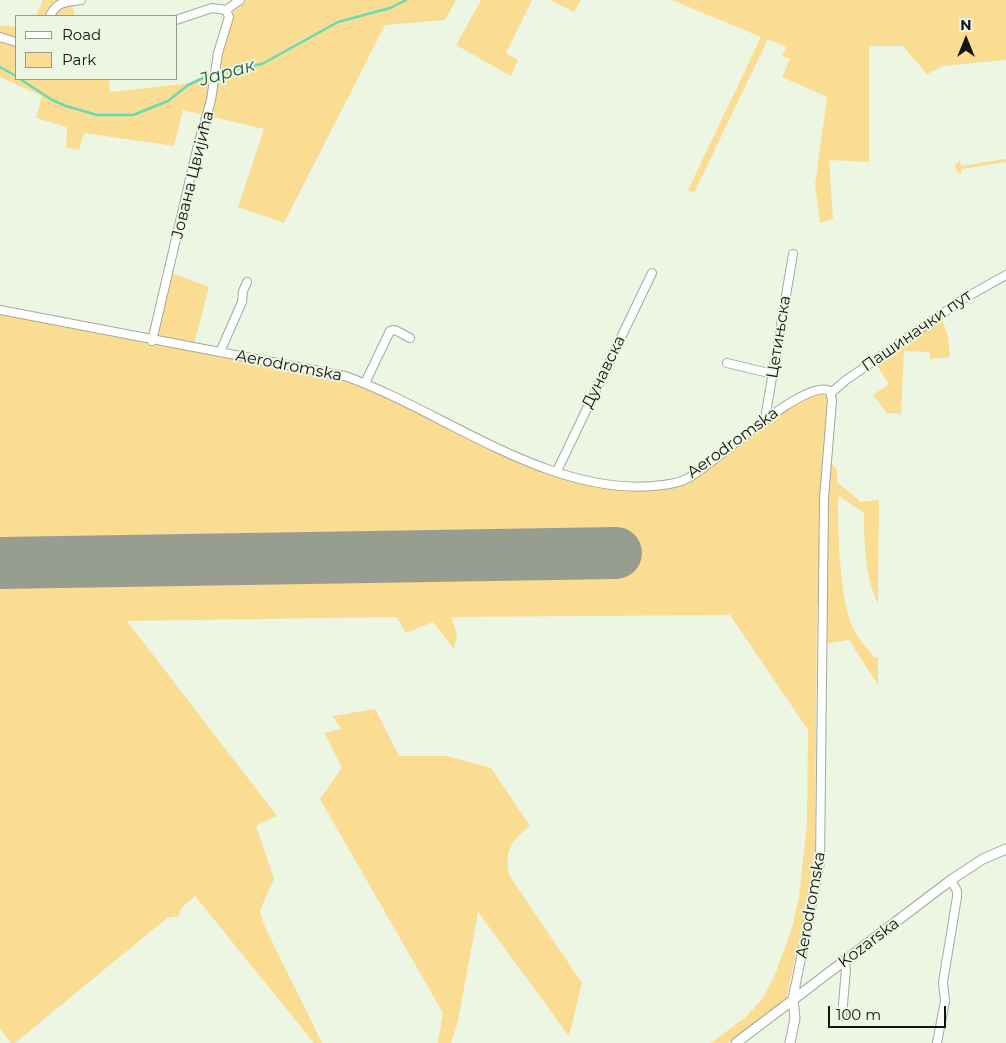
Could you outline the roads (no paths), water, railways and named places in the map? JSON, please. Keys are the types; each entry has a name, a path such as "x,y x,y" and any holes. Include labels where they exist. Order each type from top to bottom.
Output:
{"street":[{"path":"51,15 56,6 63,2 81,0"},
{"path":"178,19 216,7 226,10 240,0"},
{"name":"Јована Цвијића","path":"152,341 176,248 198,145 211,100 216,63 229,18 226,10"},
{"path":"0,37 15,42"},
{"name":"Цетињска","path":"765,419 793,254"},
{"name":"Дунавска","path":"557,472 652,273"},
{"name":"Пашиначки пут","path":"831,393 965,298 1006,275"},
{"path":"220,352 242,302 242,291 247,282"},
{"name":"Aerodromska","path":"0,310 152,341 319,369 365,383 448,425 557,472 590,481 622,485 651,486 674,484 688,478 709,465 765,419 789,403 825,388 831,393 824,498 820,749 821,845 807,936 795,988"},
{"path":"365,383 390,331 395,330 410,338"},
{"path":"727,363 773,374"},
{"name":"Kozarska","path":"736,1043 951,880 983,859 1006,849"},
{"path":"937,1043 945,1001 943,982 957,897 957,891 951,880"},
{"path":"842,1016 846,969 844,962"},
{"path":"790,1043 795,1018 793,1000 795,988"}],"waterway":[{"name":"Јарак","path":"22,80 52,100 66,106 97,115 133,115 168,101 188,85 209,75 262,64 338,22 390,8 406,0"},
{"name":"Јарак","path":"0,67 15,75"}]}
